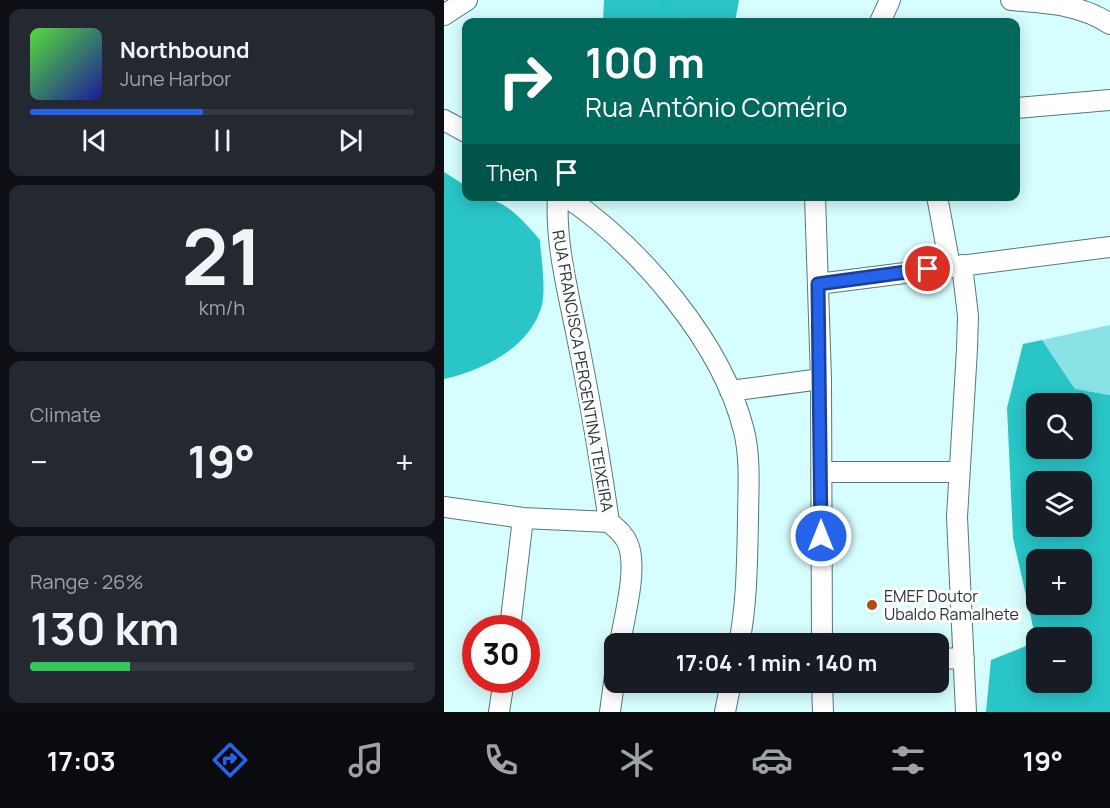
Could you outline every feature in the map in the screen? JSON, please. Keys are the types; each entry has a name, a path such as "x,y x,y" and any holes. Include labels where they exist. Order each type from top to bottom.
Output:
{"street":[{"path":"444,15 467,0"},
{"path":"882,18 890,0"},
{"path":"1011,0 1053,3 1082,9 1110,24"},
{"path":"1020,108 1110,100"},
{"path":"444,120 462,130"},
{"name":"RUA FRANCISCA PERGENTINA TEIXEIRA","path":"444,507 523,518 609,522 592,411 564,272 558,201"},
{"path":"572,201 595,217 641,260 680,308 730,391 744,430 748,484 747,590 741,633"},
{"path":"815,201 821,379 822,633"},
{"path":"938,201 968,316 957,517 966,712"},
{"path":"818,284 1110,247"},
{"path":"730,391 821,379"},
{"path":"821,471 958,472"},
{"path":"512,615 523,518"},
{"path":"609,522 623,535 629,546 631,561 621,633"},
{"path":"949,659 964,658"},
{"path":"499,712 502,693"},
{"path":"610,712 613,693"},
{"path":"725,712 729,693"},
{"path":"822,693 823,712"}],"shaded area":[{"path":"604,0 739,0 736,18 603,18"},
{"path":"444,172 462,183 462,201 500,203 524,222 540,240 544,289 542,305 536,320 517,344 490,363 444,379"},
{"path":"1110,325 1110,395 1075,389 1042,340"},
{"path":"1042,340 1075,389 1110,395 1110,712 986,712 991,660 1026,646 1026,693 1092,693 1092,627 1033,627 1030,615 1092,615 1092,549 1026,549 1026,596 1013,538 1007,408 1023,344"}],"waterway":[{"path":"663,0 674,18"}],"place":[{"name":"EMEF Doutor Ubaldo Ramalhete","path":"872,605"}],"route":[{"path":"821,536 821,379 818,284 928,269"}]}
